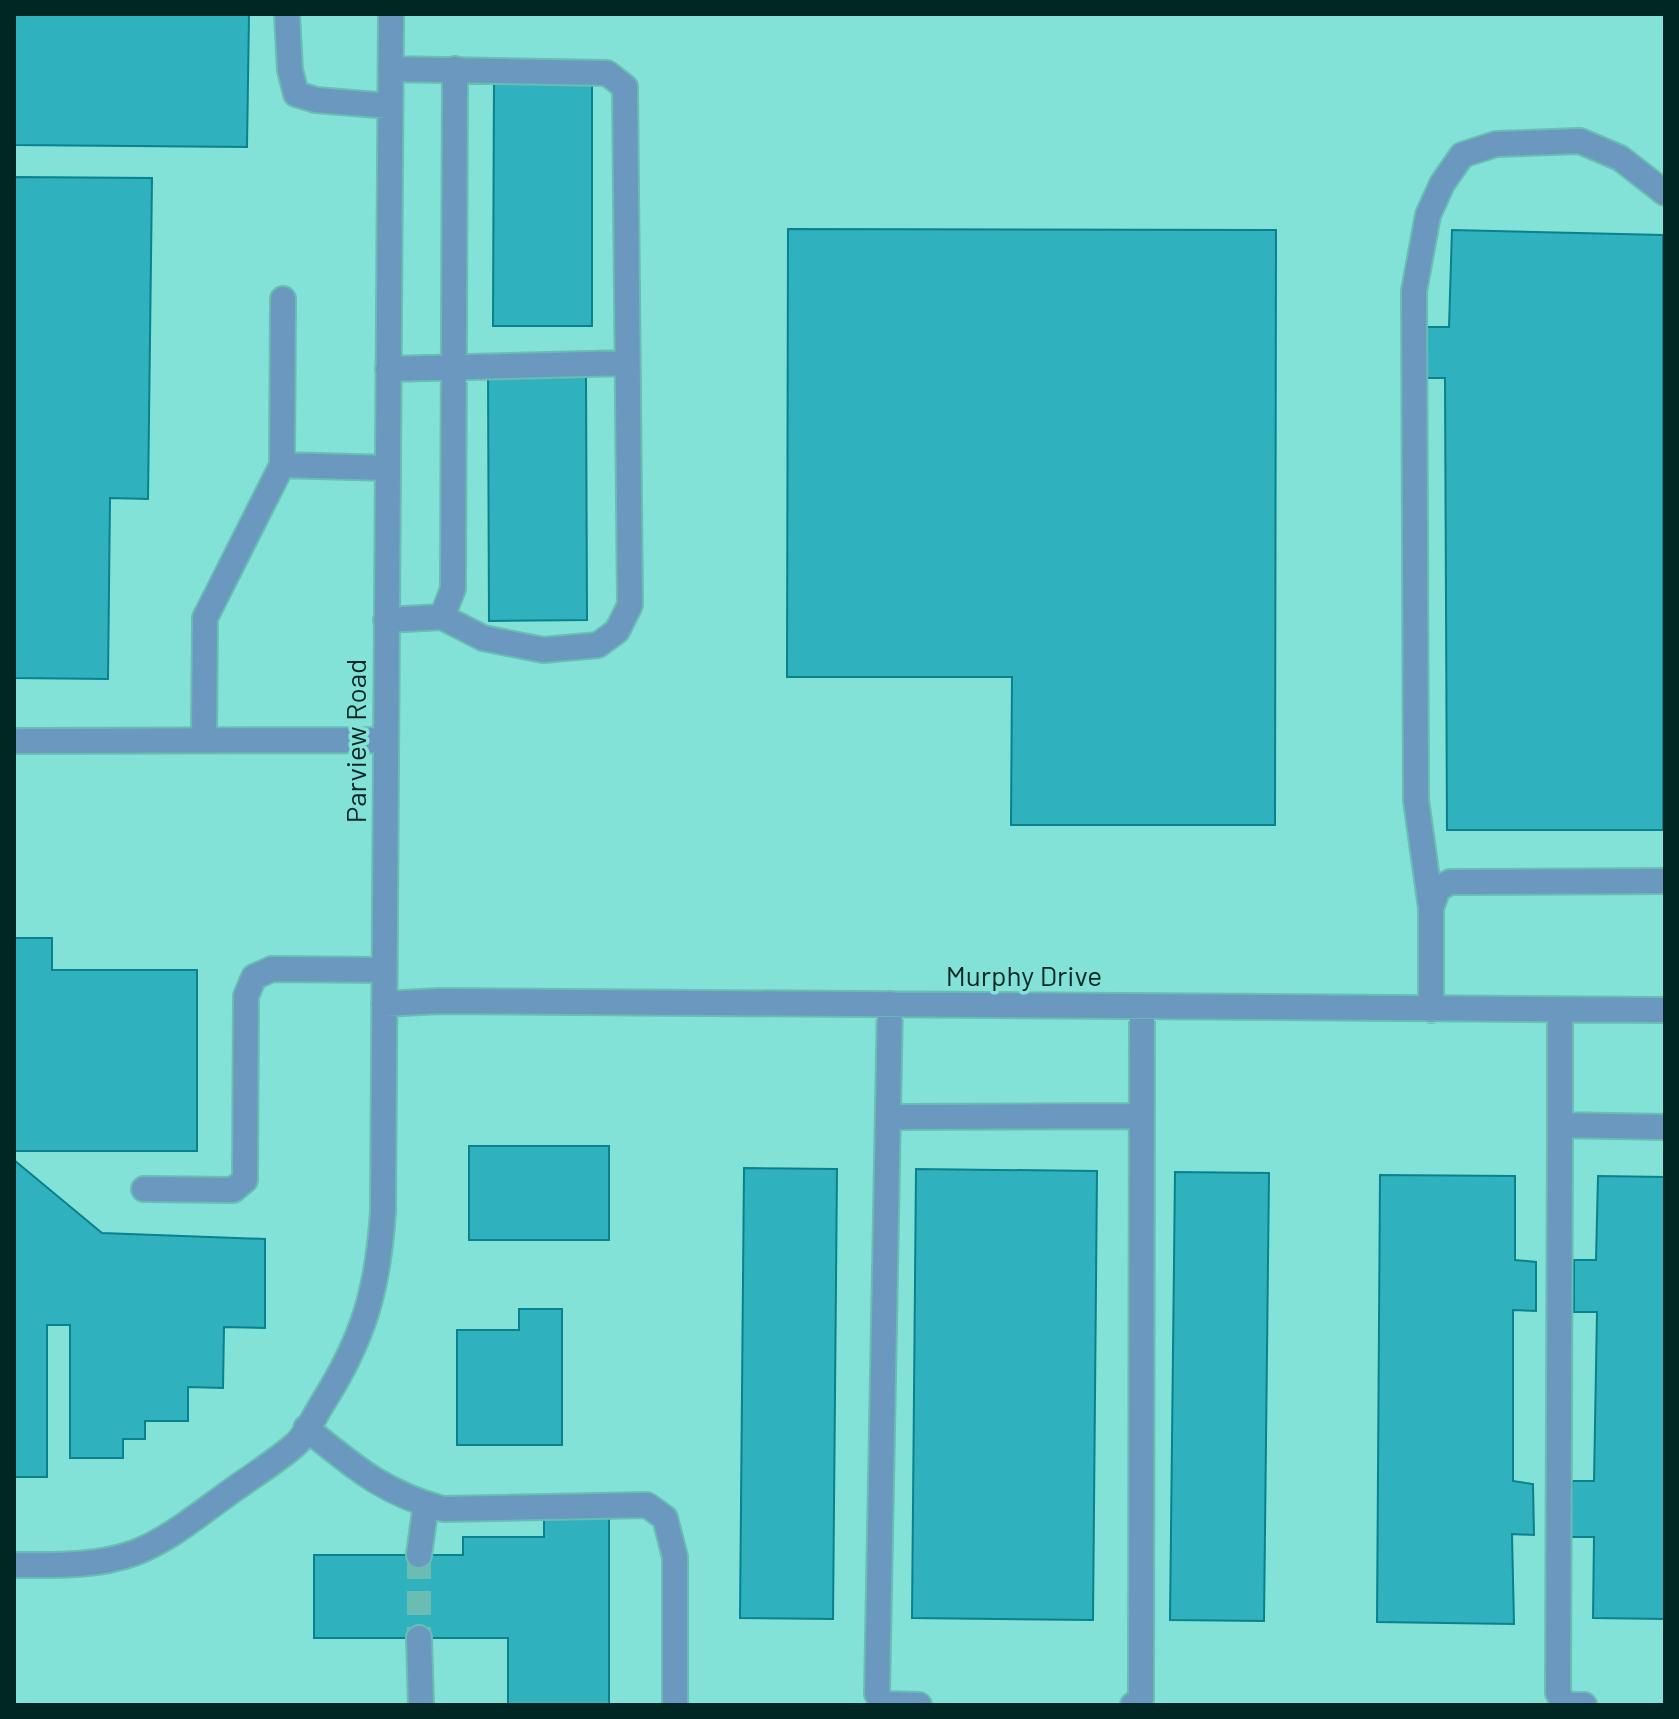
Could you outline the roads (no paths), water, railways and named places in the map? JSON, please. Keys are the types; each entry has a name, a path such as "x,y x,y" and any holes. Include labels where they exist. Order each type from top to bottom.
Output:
{"street":[{"path":"287,14 290,70 296,94 316,100 390,106"},
{"name":"Parview Road","path":"300,1437 360,1337 380,1263 391,14"},
{"path":"386,620 442,617 483,638 543,650 598,645 617,631 630,605 625,87 607,73 391,69"},
{"path":"442,617 453,589 455,69"},
{"path":"1431,1010 1431,908 1416,784 1414,291 1428,215 1442,184 1462,155 1496,144 1580,141 1620,158 1665,193"},
{"path":"204,740 205,618 282,465 283,299"},
{"path":"388,369 627,363"},
{"path":"282,465 388,468"},
{"path":"14,741 386,740"},
{"path":"1431,908 1438,889 1450,882 1665,881"},
{"path":"144,1189 233,1190 245,1180 246,996 254,977 272,969 384,970"},
{"name":"Murphy Drive","path":"384,1004 440,1001 1665,1010"},
{"path":"890,1004 877,1694 883,1704 919,1705"},
{"path":"1133,1705 1141,1699 1142,1006"},
{"path":"1560,1010 1558,1693 1565,1705 1584,1705"},
{"path":"888,1117 1141,1116"},
{"path":"1560,1125 1665,1127"},
{"path":"14,1565 83,1565 132,1553 187,1523 300,1437 372,1481 443,1509 647,1505 665,1518 675,1557 675,1705"},
{"path":"419,1555 426,1504"},
{"path":"419,1638 421,1705"}],"tunnel":[{"path":"419,1555 419,1638"}]}
